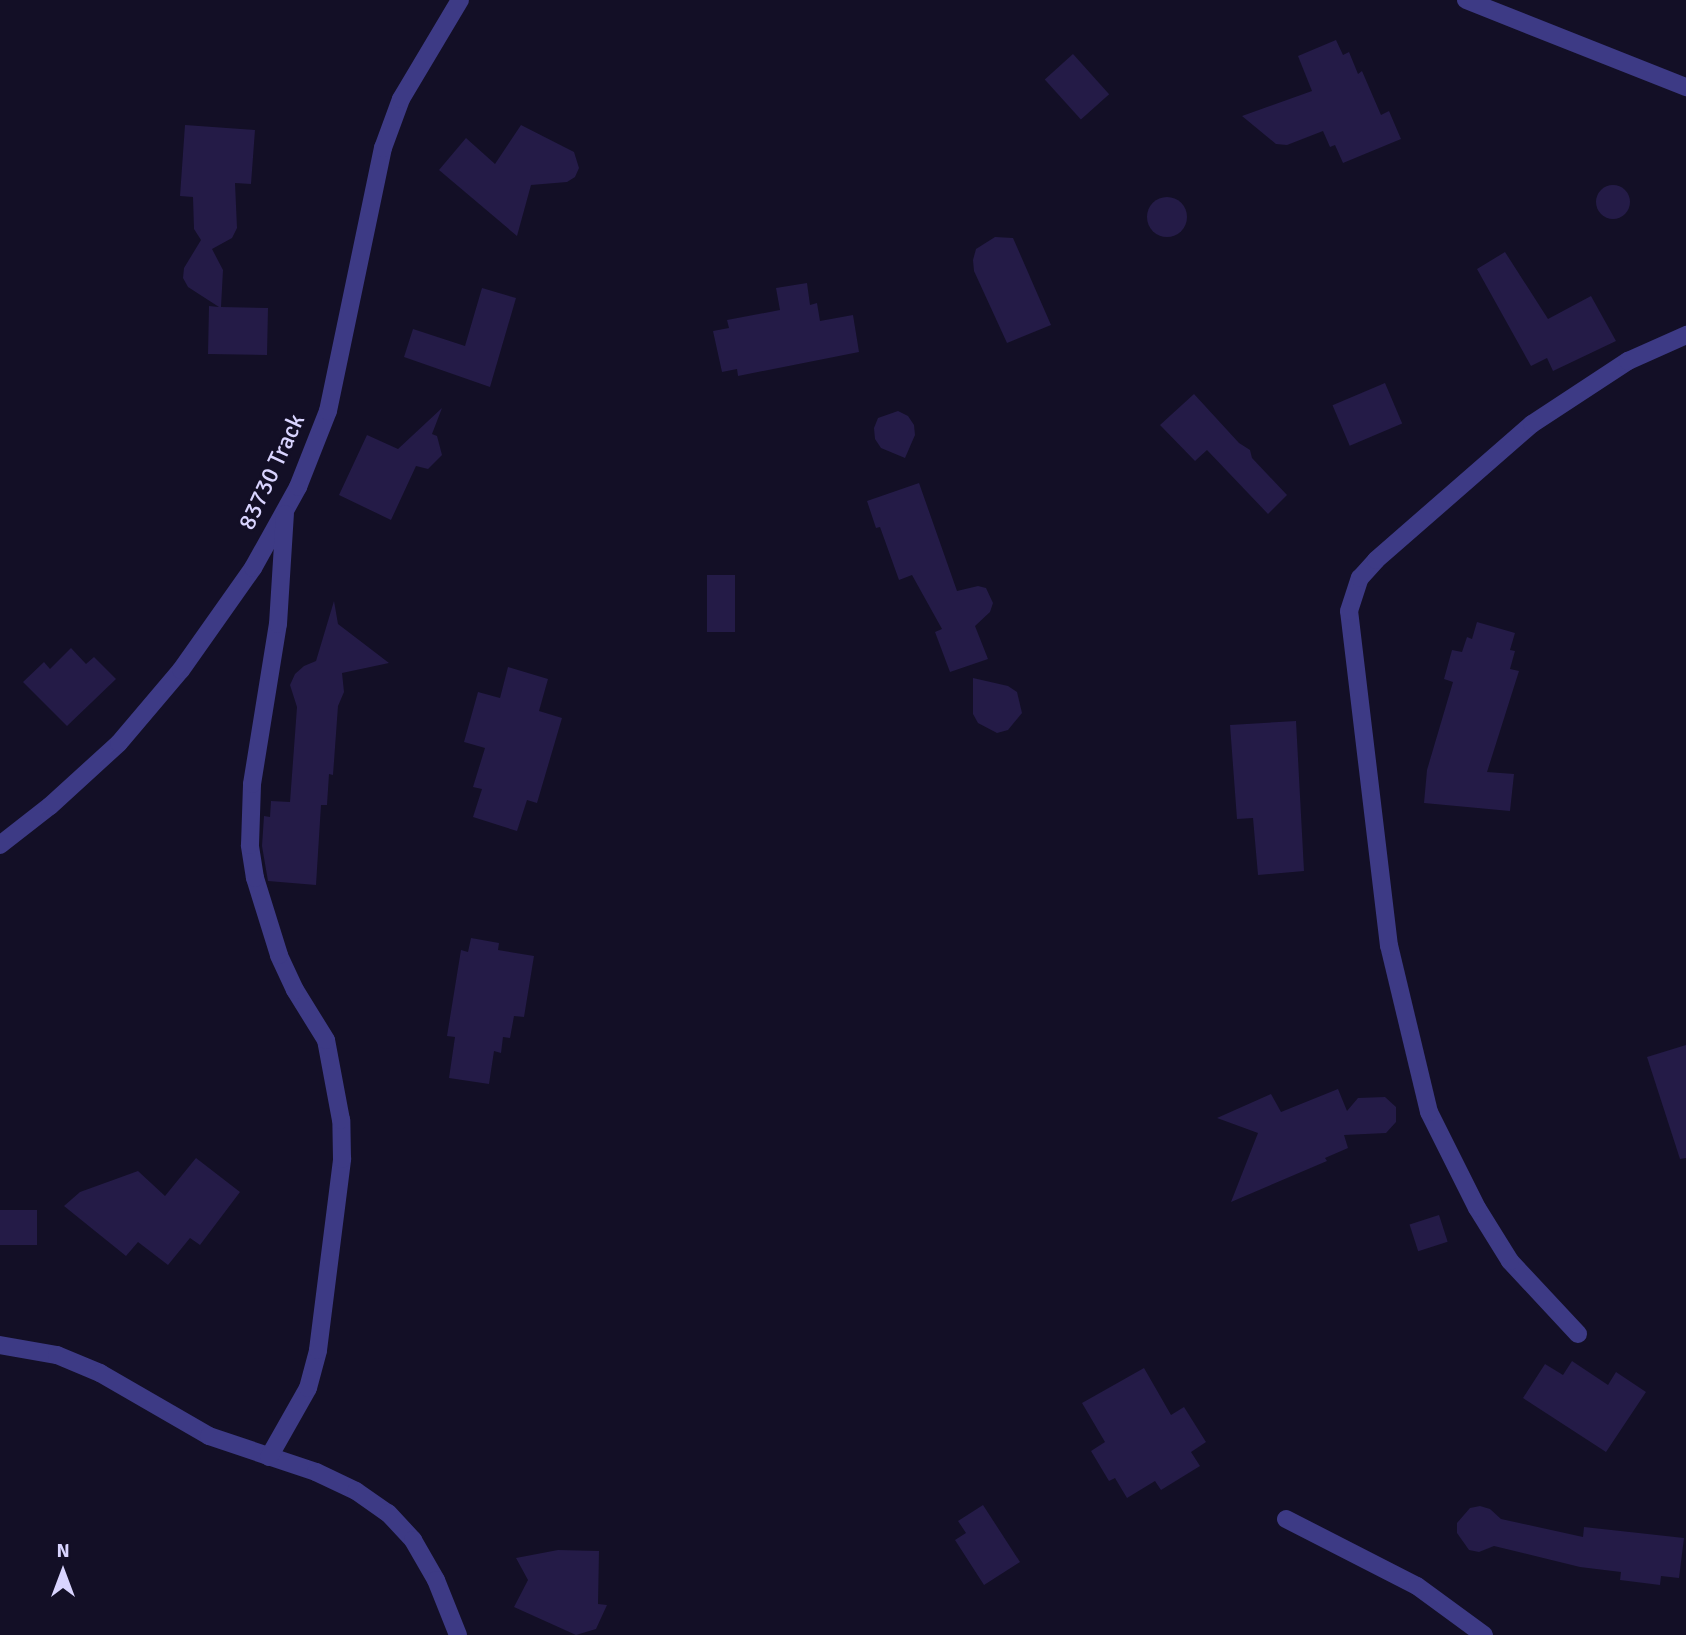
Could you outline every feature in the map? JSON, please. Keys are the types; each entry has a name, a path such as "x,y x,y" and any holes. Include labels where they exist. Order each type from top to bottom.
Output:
{"street":[{"name":"83730 Track","path":"0,845 50,806 119,743 181,670 253,568 298,487 328,411 383,148 401,99 460,0"},
{"path":"1466,0 1686,87"},
{"path":"1578,1334 1510,1261 1477,1208 1429,1112 1389,946 1349,611 1360,578 1376,560 1532,424 1628,361 1686,335"},
{"path":"269,1457 308,1388 318,1350 342,1159 341,1120 326,1040 295,990 279,956 255,878 250,845 252,784 278,624 285,509"},
{"path":"0,1345 57,1355 100,1373 209,1436 316,1472 356,1491 388,1513 413,1540 436,1580 458,1635"},
{"path":"1286,1519 1417,1586 1484,1635"}],"building":[{"path":"1336,40 1343,55 1349,52 1358,74 1362,71 1381,115 1389,111 1401,139 1343,163 1335,145 1330,147 1323,131 1287,145 1276,144 1242,116 1312,91 1298,56"},
{"path":"1073,54 1109,94 1081,120 1045,79"},
{"path":"185,125 255,130 251,184 235,183 237,228 232,238 212,249 223,270 221,307 268,308 267,355 208,354 209,306 219,307 188,287 183,278 184,268 201,240 194,229 193,197 180,196"},
{"path":"521,125 574,152 579,168 575,177 567,182 531,185 517,236 439,170 466,138 495,164"},
{"path":"1613,185 1625,190 1630,202 1625,214 1613,219 1601,214 1596,202 1601,190"},
{"path":"1167,197 1181,203 1187,217 1181,231 1167,237 1153,231 1147,217 1153,203"},
{"path":"995,237 1013,238 1051,325 1007,343 974,271 976,249"},
{"path":"1505,252 1548,319 1591,296 1616,341 1553,371 1547,358 1531,366 1477,269"},
{"path":"807,283 810,305 817,303 820,321 853,315 859,352 738,376 737,369 722,372 713,331 729,328 727,320 780,310 776,288"},
{"path":"482,288 516,298 490,387 404,357 413,329 465,346"},
{"path":"1385,383 1402,424 1350,446 1333,405"},
{"path":"1194,394 1239,443 1250,450 1252,458 1287,495 1268,514 1207,450 1195,461 1160,425"},
{"path":"442,408 432,434 437,436 442,455 428,469 416,466 391,520 339,495 367,435 398,449"},
{"path":"898,411 908,416 914,425 915,435 905,458 881,448 875,439 874,428 878,418"},
{"path":"919,483 957,591 978,586 986,588 993,603 990,612 975,626 988,659 950,672 935,632 942,629 912,575 899,580 880,527 876,528 867,501"},
{"path":"707,575 735,575 735,632 707,632"},
{"path":"334,601 338,624 389,663 342,673 344,692 338,706 333,775 329,774 327,805 321,805 316,885 268,881 262,846 264,816 270,817 271,801 290,802 297,707 290,685 295,674 316,661"},
{"path":"1477,622 1515,633 1510,650 1515,651 1510,669 1519,671 1487,772 1514,774 1510,811 1424,803 1427,770 1453,682 1444,679 1452,650 1462,652 1467,637 1472,639"},
{"path":"71,648 86,664 94,657 116,679 67,726 23,682 44,662 50,669"},
{"path":"508,667 548,679 539,711 562,718 537,803 527,800 517,831 473,817 482,789 473,787 485,748 464,742 478,692 500,698"},
{"path":"973,678 1008,686 1017,692 1022,713 1008,730 997,733 978,723 973,714"},
{"path":"1296,721 1304,871 1258,875 1253,818 1237,819 1230,725"},
{"path":"471,938 499,943 498,950 534,956 524,1017 514,1016 510,1038 503,1037 501,1053 494,1051 489,1084 449,1078 455,1037 447,1036 461,950 468,952"},
{"path":"1686,1045 1686,1158 1680,1159 1647,1057"},
{"path":"1338,1089 1347,1111 1358,1098 1385,1097 1396,1107 1396,1122 1386,1133 1344,1135 1348,1148 1325,1158 1327,1161 1231,1202 1258,1133 1217,1118 1271,1094 1281,1112"},
{"path":"196,1158 240,1192 200,1245 190,1238 168,1265 138,1242 126,1256 64,1206 80,1192 138,1171 165,1196"},
{"path":"0,1210 37,1210 37,1245 0,1245"},
{"path":"1439,1215 1448,1242 1418,1251 1410,1225"},
{"path":"1572,1361 1608,1385 1616,1372 1646,1392 1606,1452 1523,1398 1545,1364 1563,1375"},
{"path":"1144,1368 1171,1415 1184,1407 1206,1442 1191,1452 1200,1466 1161,1490 1155,1481 1127,1498 1115,1478 1109,1481 1091,1451 1105,1442 1082,1403"},
{"path":"983,1505 1020,1562 984,1585 955,1540 966,1533 958,1521"},
{"path":"1480,1506 1490,1509 1501,1519 1583,1537 1584,1527 1684,1538 1679,1578 1661,1576 1660,1585 1620,1580 1621,1572 1580,1567 1494,1546 1479,1552 1469,1550 1457,1533 1457,1523 1470,1508"},
{"path":"558,1550 599,1551 598,1604 607,1605 596,1629 576,1635 514,1607 528,1580 516,1558"}]}
